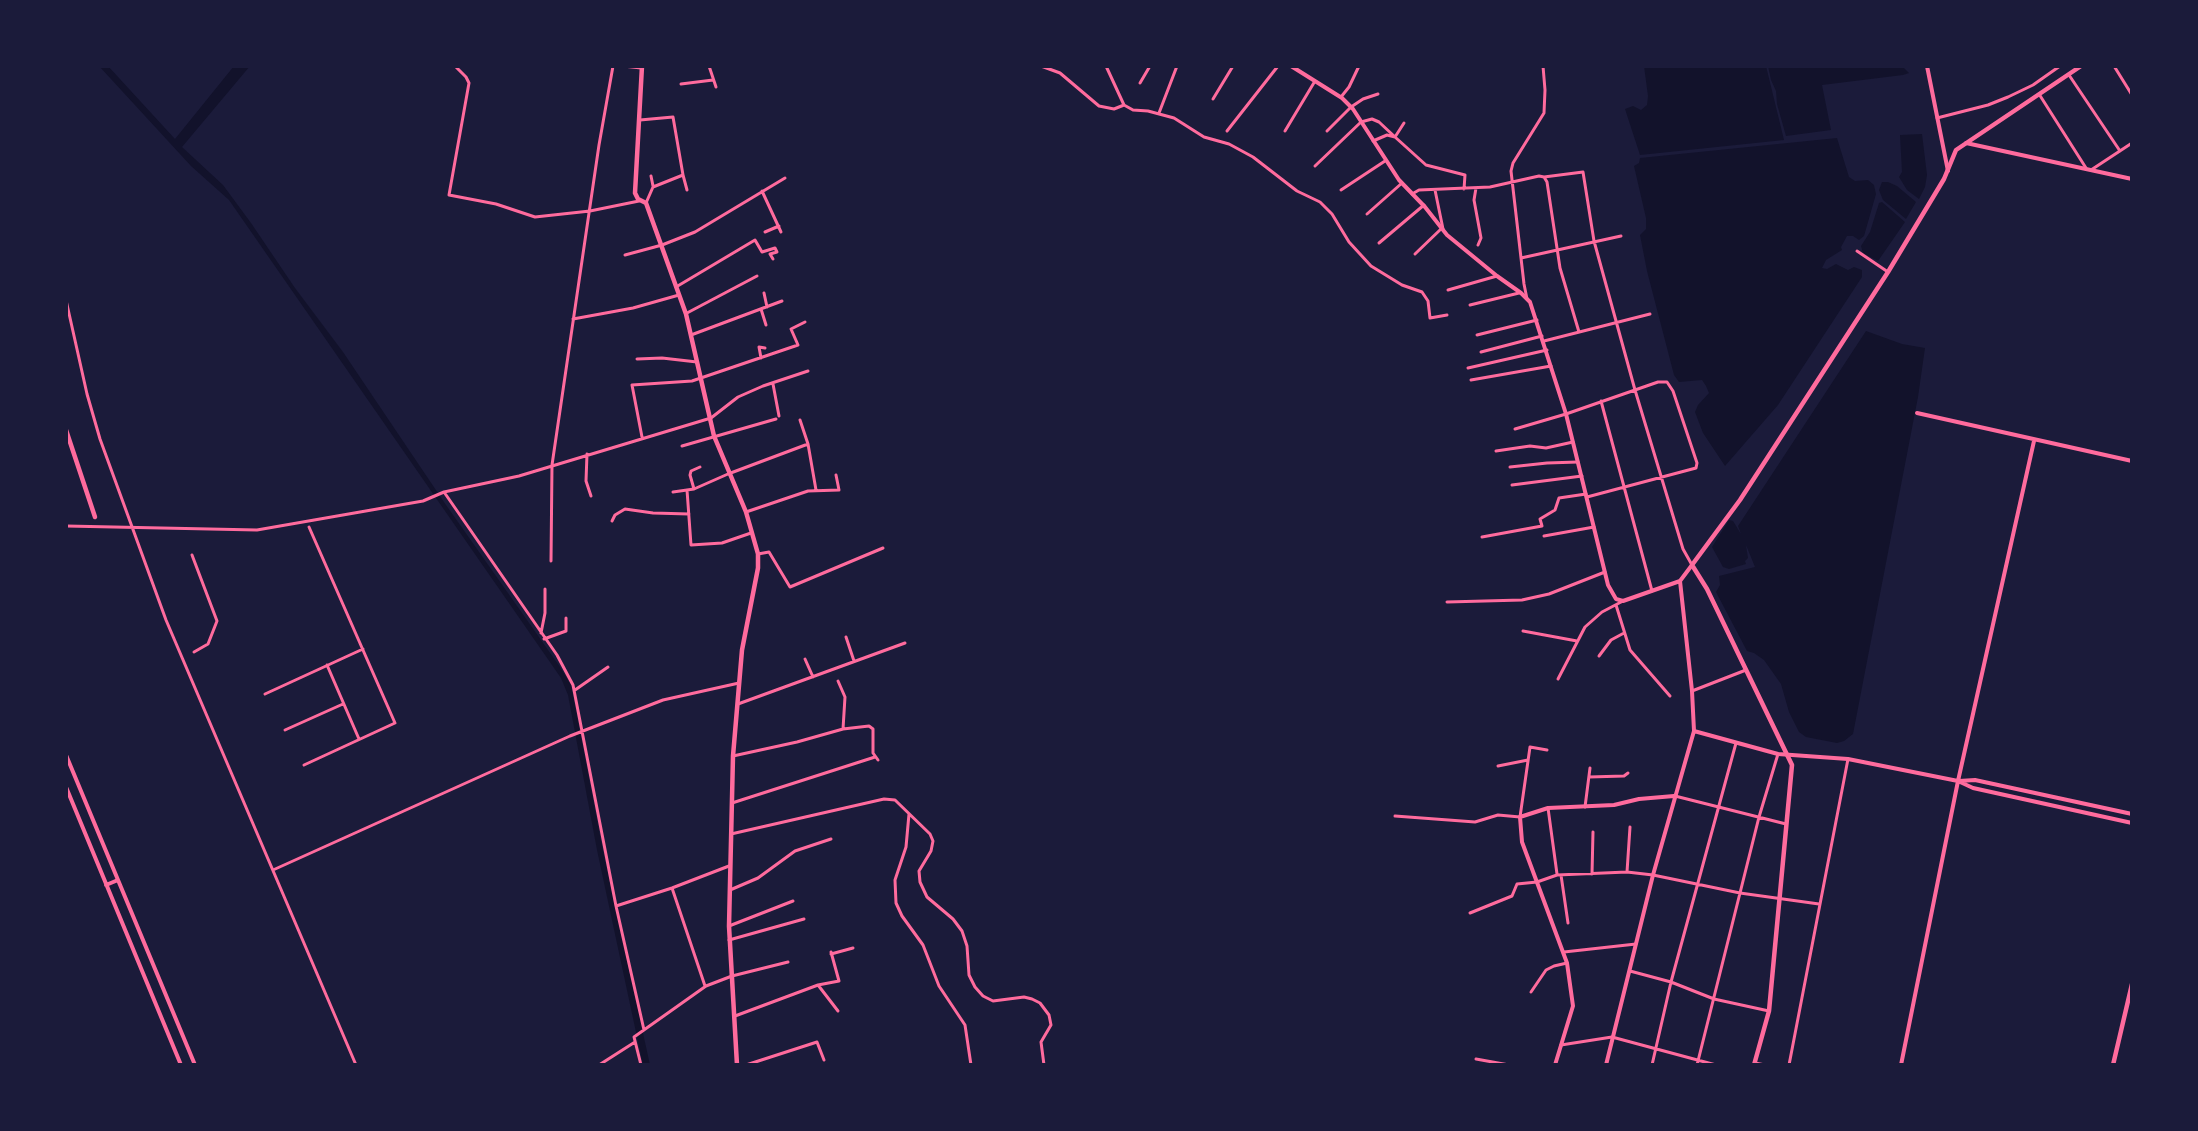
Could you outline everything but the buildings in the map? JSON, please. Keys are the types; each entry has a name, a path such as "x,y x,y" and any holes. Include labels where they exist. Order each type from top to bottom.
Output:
{"main road":[{"path":"1755,1064 1770,1011 1792,765 1707,590 1692,565 1740,500 1888,272 1948,172 1953,155 1964,142 2081,66"},
{"path":"642,67 634,189 636,196 643,202 662,245 686,314 714,436 728,474 746,512 758,554 758,568 742,650 733,756 729,940 737,1065"},
{"path":"66,430 95,517"},
{"path":"2113,1065 2132,984"}],"street":[{"path":"455,66 469,83 449,195 496,204 535,217 590,212 643,202 653,187 683,175"},
{"path":"551,561 552,465 609,80 613,66"},
{"path":"623,66 642,67"},
{"path":"709,66 716,87"},
{"path":"1041,66 1060,73 1100,106 1114,109 1124,105"},
{"path":"1106,66 1124,105 1133,110 1159,113 1174,118 1204,137 1238,148 1253,157 1297,191 1320,202 1332,214 1349,242 1371,266 1397,282 1422,292 1428,301 1430,318 1448,315"},
{"path":"1140,84 1150,66"},
{"path":"1159,113 1177,66"},
{"path":"1213,99 1233,66"},
{"path":"1227,131 1278,66"},
{"path":"1291,66 1341,97 1351,107 1402,183 1443,229 1497,276 1527,298 1532,305 1566,414 1611,592 1616,599 1623,601"},
{"path":"1341,97 1349,87 1359,66"},
{"path":"1527,298 1512,184 1512,165 1544,114 1543,66"},
{"path":"1927,66 1948,172"},
{"path":"1937,118 1988,105 2008,97 2033,85 2060,66"},
{"path":"2114,66 2132,93"},
{"path":"2069,74 2120,151"},
{"path":"681,84 713,80"},
{"path":"1285,131 1315,81"},
{"path":"1327,131 1351,107 1363,99 1378,94"},
{"path":"2038,94 2088,170"},
{"path":"640,120 674,117 687,190"},
{"path":"1315,166 1361,122 1372,119 1379,122 1426,165 1464,175 1464,189"},
{"path":"1395,137 1404,123"},
{"path":"1373,141 1388,135 1395,137"},
{"path":"1964,142 2132,179"},
{"path":"2088,170 2132,143"},
{"path":"1341,190 1386,161"},
{"path":"1412,194 1419,190 1476,188 1512,184 1539,176 1583,172 1594,241 1635,390 1683,549 1692,565 1680,581 1623,601 1602,612 1586,627 1558,679"},
{"path":"651,176 653,187"},
{"path":"1544,177 1547,182 1560,268 1579,332"},
{"path":"626,255 662,245 695,232 737,209 785,178"},
{"path":"1367,214 1402,183"},
{"path":"1476,188 1474,200 1481,238 1478,245"},
{"path":"1435,190 1443,229"},
{"path":"762,191 781,232"},
{"path":"1379,243 1424,205"},
{"path":"765,232 779,226"},
{"path":"1415,254 1443,229"},
{"path":"1521,258 1621,236"},
{"path":"676,287 755,240 762,252 775,248 777,252 770,254 773,259"},
{"path":"1857,251 1888,272"},
{"path":"686,314 757,276"},
{"path":"1448,290 1497,276"},
{"path":"764,292 768,307"},
{"path":"1470,305 1521,293"},
{"path":"573,319 633,308 679,295"},
{"path":"66,300 91,410 166,621 356,1065"},
{"path":"691,335 782,301"},
{"path":"762,309 766,325"},
{"path":"1481,352 1579,332 1650,314"},
{"path":"1477,335 1537,320"},
{"path":"642,437 632,385 700,379 798,345 791,329 805,322"},
{"path":"761,357 759,348 765,348"},
{"path":"1468,368 1547,350"},
{"path":"637,359 662,358 697,362"},
{"path":"1471,380 1551,366"},
{"path":"66,526 257,530 423,501 444,492 519,476 711,418 738,397 808,371"},
{"path":"1482,537 1542,526 1540,519 1555,510 1558,498 1624,488 1696,468 1697,463 1673,391 1666,381 1515,429"},
{"path":"682,446 778,418 773,384"},
{"path":"1601,400 1652,591"},
{"path":"1917,413 2034,441 2132,461"},
{"path":"800,420 808,444 816,490"},
{"path":"1901,1065 1958,781 2034,441"},
{"path":"1496,451 1530,446 1546,448 1573,442"},
{"path":"673,492 694,489 808,444"},
{"path":"587,454 586,481 591,495"},
{"path":"1510,467 1547,462 1578,462"},
{"path":"694,489 690,475 692,471 700,467"},
{"path":"746,512 808,491 839,489 836,475"},
{"path":"1512,485 1582,476"},
{"path":"687,490 691,545 722,543 753,532"},
{"path":"444,492 564,666 574,690 616,906 644,1030"},
{"path":"612,521 622,510 689,514"},
{"path":"304,765 395,723 309,527"},
{"path":"1544,536 1594,527"},
{"path":"758,554 769,552 790,587 883,548"},
{"path":"192,555 217,621 208,644 194,652"},
{"path":"1447,602 1522,600 1549,594 1605,572"},
{"path":"1606,1065 1653,875 1694,731 1680,581"},
{"path":"541,633 545,613 545,589"},
{"path":"1616,605 1630,650 1670,696"},
{"path":"544,639 567,631 566,618"},
{"path":"1523,632 1577,641"},
{"path":"1599,656 1611,640 1624,633"},
{"path":"846,637 854,661"},
{"path":"738,704 905,643"},
{"path":"265,694 363,649"},
{"path":"805,659 813,677"},
{"path":"327,665 359,739"},
{"path":"574,690 608,667"},
{"path":"1692,691 1746,670"},
{"path":"838,681 845,697 843,729"},
{"path":"273,870 570,736 663,700 740,683"},
{"path":"285,730 343,704"},
{"path":"732,803 876,759 873,753 871,726 843,729 733,756"},
{"path":"1694,731 1778,754 1848,759 1958,781 1974,788 2132,823"},
{"path":"1652,1065 1671,982 1736,743"},
{"path":"1547,750 1530,747 1520,817 1522,842 1567,963 1573,1006 1554,1065"},
{"path":"1697,1063 1759,817 1778,754"},
{"path":"66,755 195,1065"},
{"path":"1789,1065 1848,759"},
{"path":"1498,766 1528,760"},
{"path":"1585,807 1590,768"},
{"path":"1589,777 1624,776 1628,773"},
{"path":"1958,781 1976,780 2132,814"},
{"path":"66,787 181,1065"},
{"path":"1395,816 1475,822 1498,815 1520,817 1548,808 1585,807 1674,796 1786,824"},
{"path":"731,834 884,799 893,799 930,834 933,841 931,851 919,871 921,886 927,897 953,919 962,931 967,946 969,972 973,985 983,996 993,1001 1024,997 1032,999 1040,1003 1049,1015 1051,1025 1041,1042 1044,1065"},
{"path":"1548,808 1568,923"},
{"path":"909,814 906,847 895,880 896,903 902,916 923,945 939,986 964,1025 971,1065"},
{"path":"1627,873 1630,827"},
{"path":"1592,874 1593,832"},
{"path":"729,891 758,878 795,851 831,839"},
{"path":"616,906 729,866"},
{"path":"1470,913 1512,896 1517,884 1537,882 1559,875 1627,873 1653,875 1819,904"},
{"path":"106,885 118,880"},
{"path":"672,888 706,986"},
{"path":"729,926 793,902"},
{"path":"729,940 804,920"},
{"path":"1563,951 1637,944"},
{"path":"735,1016 818,985 838,981 831,953 853,948"},
{"path":"599,1065 706,986 732,976 788,962"},
{"path":"1531,992 1546,970 1567,963"},
{"path":"1630,971 1671,982 1714,999 1770,1011"},
{"path":"818,985 838,1011"},
{"path":"1561,1045 1612,1037 1697,1063 1716,1065"},
{"path":"634,1040 641,1065"},
{"path":"746,1065 817,1042 824,1060"},
{"path":"1476,1059 1509,1065"},
{"path":"1755,1064 1765,1065"}],"shaded area":[{"path":"99,66 108,66 175,139 234,66 250,66 182,147 223,185 251,223 295,288 343,352 571,685 603,851 650,1065 643,1065 597,850 568,695 561,678 229,200 191,166"},
{"path":"1644,66 1766,66 1784,140 1640,155 1625,109 1633,106 1641,110 1647,105"},
{"path":"1768,66 1902,66 1909,73 1822,85 1831,130 1786,136"},
{"path":"1922,134 1927,175 1925,187 1919,199 1907,190 1899,177 1902,172 1900,135"},
{"path":"1837,138 1849,177 1855,181 1868,180 1874,185 1876,194 1864,236 1859,240 1853,236 1847,236 1841,247 1842,250 1826,260 1822,268 1827,269 1836,264 1848,270 1854,267 1862,270 1862,277 1778,405 1725,466 1703,433 1695,412 1709,393 1706,386 1702,380 1679,382 1674,375 1640,235 1646,229 1646,218 1634,166 1639,163 1640,158"},
{"path":"1882,182 1897,186 1916,202 1906,219 1883,200 1879,190"},
{"path":"1882,202 1905,222 1878,261 1863,253 1861,246 1870,232 1879,203"},
{"path":"1866,331 1902,344 1925,348 1918,397 1853,734 1837,743 1806,737 1799,732 1789,712 1781,684 1764,660 1747,651 1716,592 1720,585 1719,576 1755,567 1746,545 1748,558 1745,561 1746,564 1729,569 1723,567 1712,547 1729,520 1733,521 1741,534 1738,526"}]}
